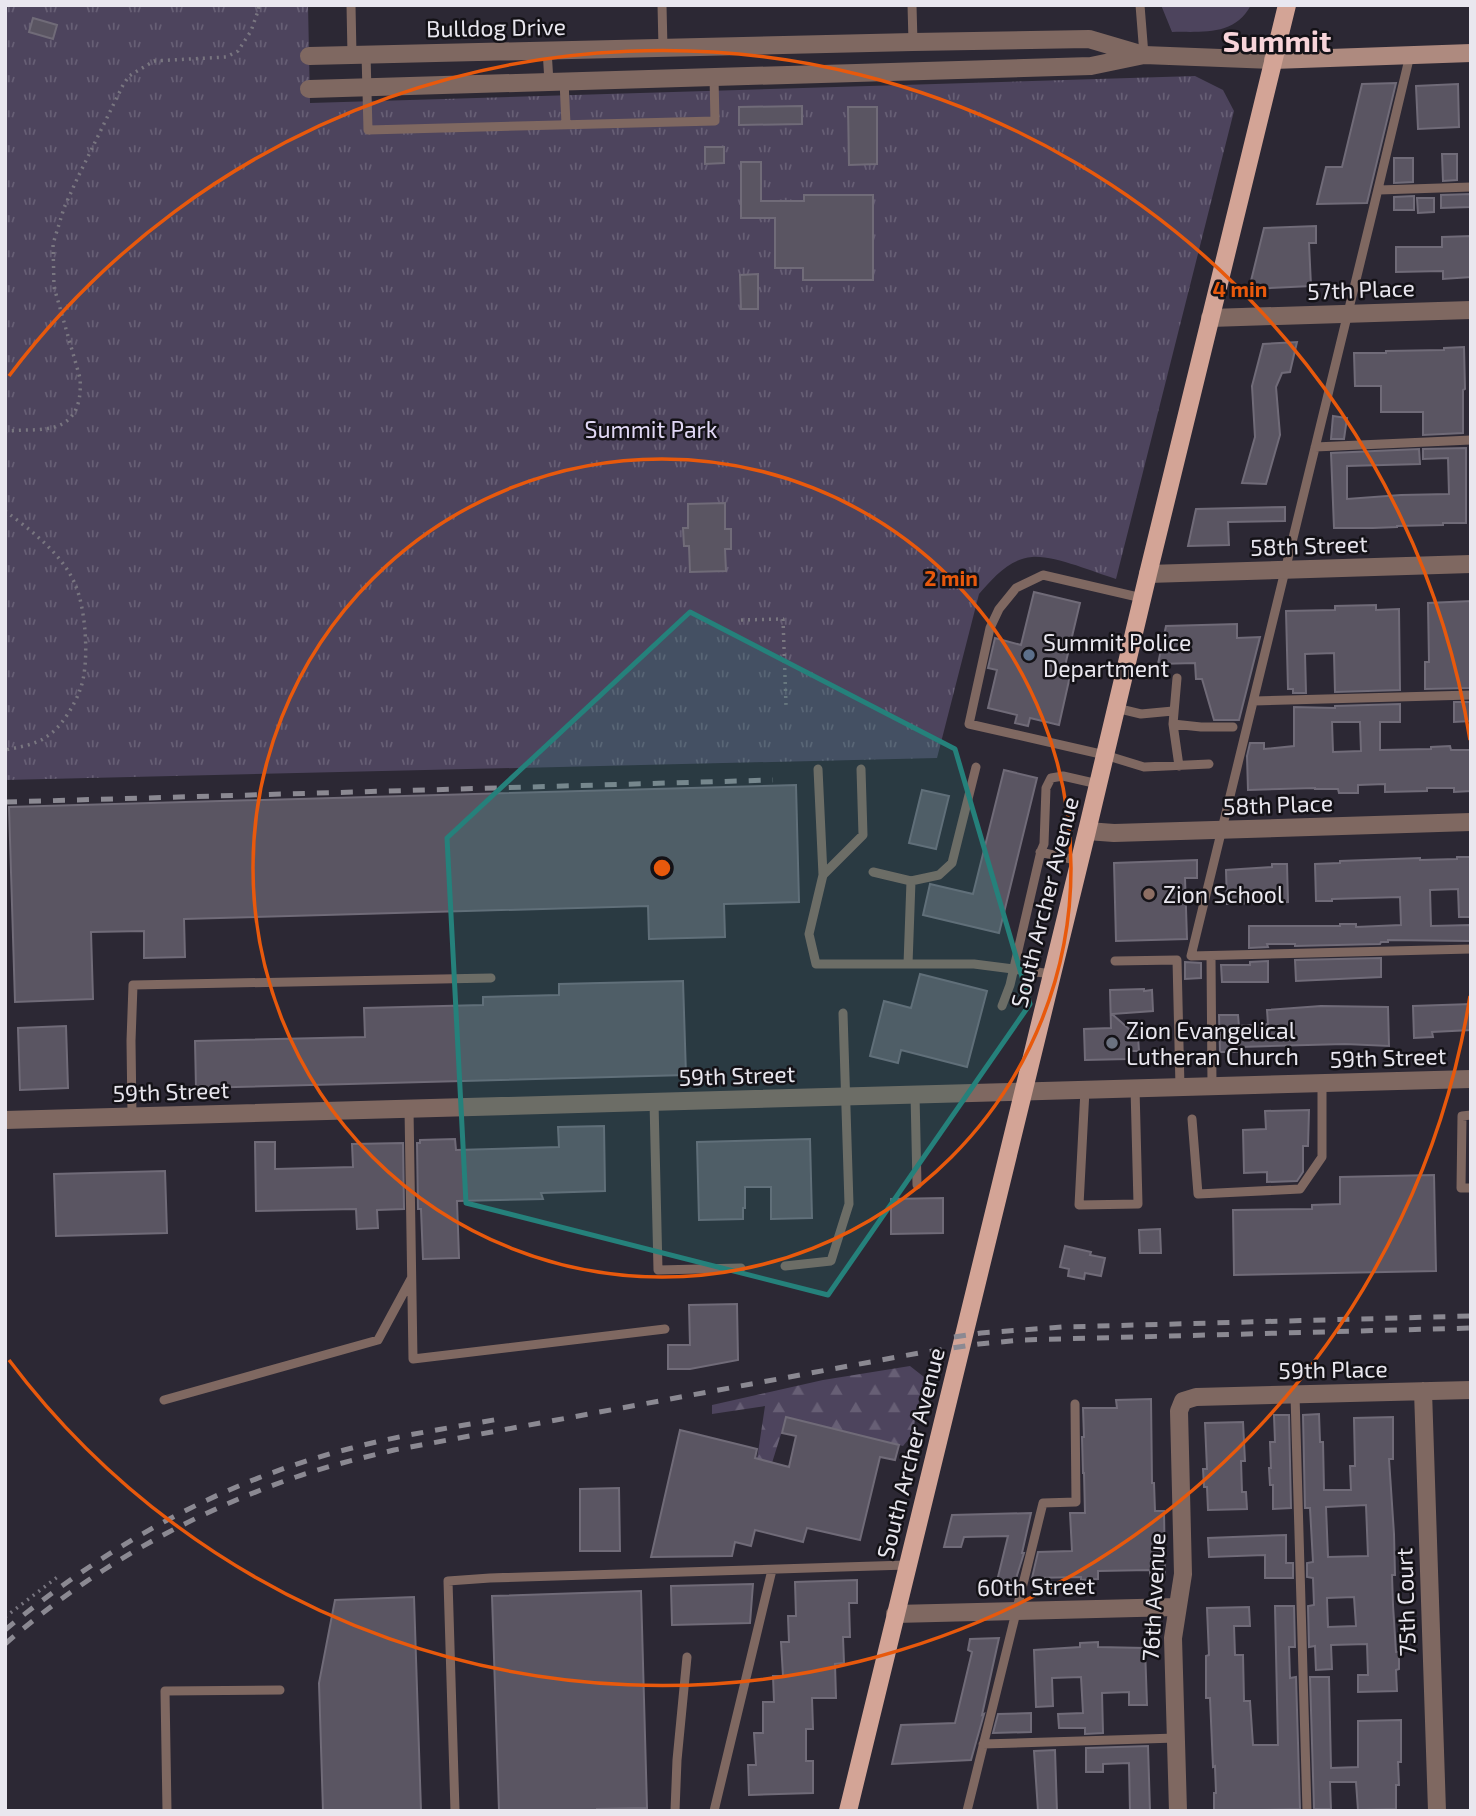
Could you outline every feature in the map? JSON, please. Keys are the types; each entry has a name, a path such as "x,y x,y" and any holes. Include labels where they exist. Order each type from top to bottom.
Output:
{"main road":[{"name":"South Archer Avenue","path":"848,1811 1287,5"}],"street":[{"name":"Bulldog Drive","path":"309,56 1089,39 1144,55"},
{"path":"1273,60 1471,53"},
{"name":"Bulldog Drive","path":"309,89 1091,66 1144,55 1273,60"},
{"name":"57th Place","path":"1210,318 1471,310"},
{"name":"58th Street","path":"1148,574 1471,564"},
{"name":"58th Place","path":"1087,831 1222,831 1471,822"},
{"name":"59th Street","path":"5,1120 1471,1079"},
{"name":"59th Place","path":"1196,1397 1471,1390"},
{"name":"75th Court","path":"1423,1391 1437,1811"},
{"name":"76th Avenue","path":"1178,1811 1173,1638 1183,1574 1179,1411 1183,1401 1196,1397"},
{"name":"60th Street","path":"895,1614 1178,1607"}],"lane":[{"path":"351,5 367,87 368,130 715,121 714,77"},
{"path":"662,5 663,47"},
{"path":"912,5 913,41"},
{"path":"1140,5 1144,55"},
{"path":"547,50 566,124"},
{"path":"1410,55 1191,956 1471,949"},
{"path":"1379,190 1471,187"},
{"path":"1315,447 1471,440"},
{"path":"1142,598 1043,575 1016,588 999,609 990,628 969,724 1105,755 1144,767 1209,764"},
{"path":"1177,678 1173,724 1179,766"},
{"path":"1254,701 1471,695"},
{"path":"1116,708 1141,714 1173,711"},
{"path":"1173,724 1233,727"},
{"path":"873,872 911,881 939,875 952,863 976,767"},
{"path":"818,769 823,875 808,934 816,964 974,964 1052,974"},
{"path":"823,875 863,835 861,769"},
{"path":"1002,1006 1010,985 1044,844 1046,788 1051,778 1063,776 1098,784"},
{"path":"1041,852 1080,862"},
{"path":"908,964 911,881"},
{"path":"1211,956 1212,1086"},
{"path":"1115,961 1177,960 1180,1087"},
{"path":"132,1116 133,985 491,978"},
{"path":"785,1266 831,1261 849,1204 842,1013"},
{"path":"1192,1119 1198,1194 1300,1189 1322,1157 1322,1083"},
{"path":"1085,1090 1079,1205 1138,1204 1135,1088"},
{"path":"915,1094 917,1185"},
{"path":"654,1102 658,1270 741,1268"},
{"path":"409,1109 413,1359 665,1329"},
{"path":"1471,1115 1462,1116 1461,1188 1471,1188"},
{"path":"164,1400 378,1340 412,1278"},
{"path":"1295,1395 1307,1811"},
{"path":"967,1811 1043,1503 1076,1502 1075,1404"},
{"path":"455,1811 448,1581 907,1565"},
{"path":"714,1811 772,1570"},
{"path":"675,1811 687,1657"},
{"path":"167,1811 165,1691 280,1690"},
{"path":"982,1744 1176,1738"}],"path":[{"path":"5,432 57,427 68,422 77,409 81,392 80,378 54,287 53,244 64,208 123,85 140,68 154,61 226,57 238,51 251,31 259,5"},
{"path":"5,511 46,546 65,566 75,584 84,614 85,659 81,688 62,721 47,737 5,750"},
{"path":"741,620 783,618 786,705"},
{"path":"5,1617 60,1575"}],"highlighted area":[{"path":"690,612 955,749 1030,1004 828,1295 466,1203 447,838"}],"green space":[{"name":"Summit Park","path":"5,5 308,5 310,103 1195,76 1223,90 1234,111 1116,579 1041,557 1016,561 996,576 979,594 937,758 5,780"},
{"path":"1161,5 1251,5 1236,23 1226,27 1206,31 1172,32"},
{"path":"910,1366 924,1377 912,1435 903,1446 786,1418 772,1463 757,1459 765,1406 712,1414 712,1405 823,1380"}],"building":[{"path":"33,18 57,25 53,39 29,32"},
{"path":"1396,83 1367,203 1317,204 1326,167 1342,167 1362,84"},
{"path":"1458,84 1459,127 1418,129 1416,86"},
{"path":"802,106 802,124 739,125 739,107"},
{"path":"848,107 877,107 877,164 849,165"},
{"path":"705,147 724,147 724,163 705,164"},
{"path":"1442,154 1457,154 1457,180 1443,181"},
{"path":"1394,158 1413,158 1413,182 1394,183"},
{"path":"741,162 761,162 761,201 804,201 804,195 873,195 873,280 803,280 803,268 775,268 775,218 741,218"},
{"path":"1471,194 1471,207 1441,208 1441,195"},
{"path":"1414,196 1414,210 1394,210 1394,197"},
{"path":"1417,198 1434,198 1434,212 1418,213"},
{"path":"1316,226 1316,243 1309,243 1311,286 1249,289 1264,228"},
{"path":"1471,236 1471,277 1443,279 1443,271 1396,272 1396,247 1442,247 1442,237"},
{"path":"758,274 758,309 741,309 740,275"},
{"path":"1297,342 1290,372 1282,373 1276,387 1280,435 1266,484 1242,483 1255,437 1252,386 1263,344"},
{"path":"1464,347 1463,433 1423,435 1423,412 1381,412 1381,386 1355,386 1354,353"},
{"path":"1333,416 1347,418 1344,439 1331,439"},
{"path":"1466,448 1466,523 1334,528 1331,453 1419,449 1420,464 1347,466 1347,499 1449,494 1448,458 1423,459 1423,449"},
{"path":"725,503 725,529 731,529 731,549 725,549 726,571 690,572 689,546 684,546 683,528 688,528 688,504"},
{"path":"1285,507 1285,521 1228,522 1229,545 1188,546 1196,509"},
{"name":"Summit Police Department","path":"1034,592 1080,603 1065,666 1072,667 1059,725 1030,718 1028,726 1015,723 1017,715 988,708 997,670 988,668 995,638 1021,645"},
{"path":"1471,601 1471,688 1425,689 1425,662 1429,662 1428,603"},
{"path":"1376,605 1376,610 1399,609 1400,690 1335,692 1334,653 1305,654 1306,693 1293,693 1293,689 1288,689 1286,611 1335,610 1335,606"},
{"path":"1237,624 1237,638 1260,637 1239,720 1214,720 1202,679 1196,679 1195,663 1158,664 1166,626"},
{"path":"1454,702 1470,702 1470,721 1454,722"},
{"path":"1400,704 1400,722 1380,722 1380,750 1450,746 1451,750 1471,750 1471,791 1454,792 1454,788 1427,788 1427,791 1385,792 1385,784 1358,785 1358,793 1339,793 1338,789 1315,788 1248,790 1247,756 1250,743 1264,743 1264,749 1294,746 1294,707","holes":["1332,722 1360,722 1361,751 1333,752"]},
{"path":"1004,770 1037,778 999,933 923,915 930,884 973,894"},
{"path":"796,785 799,902 724,904 725,937 649,939 648,906 184,919 185,957 144,958 144,931 91,932 93,999 15,1002 9,807"},
{"path":"922,790 949,796 936,849 909,843"},
{"path":"1471,857 1471,917 1459,917 1458,889 1430,890 1431,926 1471,925 1471,941 1388,940 1380,944 1267,944 1268,947 1249,948 1249,926 1401,925 1400,897 1316,901 1315,864"},
{"path":"1197,860 1197,878 1185,878 1187,939 1116,941 1114,863"},
{"path":"1272,864 1287,864 1288,902 1227,904 1226,870 1272,867"},
{"path":"1381,958 1381,977 1296,981 1295,960"},
{"path":"1268,961 1268,982 1222,982 1221,965 1250,965 1250,962"},
{"path":"1185,962 1201,963 1201,978 1185,979"},
{"path":"920,974 987,991 967,1067 901,1050 898,1063 870,1056 884,1001 911,1008"},
{"path":"683,981 686,1075 196,1088 195,1041 365,1037 364,1008 483,1005 483,997 559,995 559,984"},
{"path":"1110,990 1152,990 1153,1011 1112,1014 1138,1037 1139,1051 1128,1051 1128,1059 1085,1060 1084,1029 1111,1028"},
{"path":"1471,1004 1471,1030 1432,1032 1433,1037 1414,1038 1413,1006"},
{"path":"1321,1006 1388,1007 1389,1046 1345,1044 1239,1047 1240,1052 1220,1052 1219,1015 1238,1015 1239,1026 1268,1024 1267,1010"},
{"path":"66,1026 68,1088 20,1090 18,1028"},
{"path":"1309,1110 1308,1146 1303,1146 1303,1172 1297,1181 1267,1182 1267,1172 1244,1173 1243,1130 1266,1129 1265,1111"},
{"path":"604,1126 605,1191 541,1193 543,1199 457,1201 459,1258 423,1259 421,1209 418,1209 417,1143 420,1143 420,1140 455,1139 456,1150 559,1147 558,1127"},
{"path":"810,1139 812,1218 771,1219 771,1187 745,1187 743,1219 699,1220 697,1142"},
{"path":"255,1142 275,1142 275,1169 353,1167 352,1144 403,1143 404,1209 377,1210 378,1228 357,1229 356,1209 256,1211"},
{"path":"165,1171 167,1233 56,1236 54,1174"},
{"path":"1434,1175 1436,1271 1234,1275 1233,1210 1312,1209 1312,1205 1340,1204 1340,1177"},
{"path":"943,1198 943,1233 891,1234 891,1199"},
{"path":"1160,1229 1161,1253 1140,1253 1139,1230"},
{"path":"1065,1246 1105,1258 1101,1276 1085,1273 1084,1279 1068,1276 1069,1269 1060,1267"},
{"path":"737,1304 738,1360 690,1369 668,1369 668,1345 690,1345 689,1305"},
{"path":"1151,1399 1152,1483 1155,1511 1164,1511 1165,1575 1150,1576 1150,1570 1098,1571 1098,1579 1032,1578 1038,1552 1072,1551 1070,1513 1085,1513 1083,1408 1117,1408 1116,1400"},
{"path":"1319,1414 1320,1442 1323,1442 1324,1490 1351,1490 1350,1466 1355,1466 1354,1418 1393,1417 1393,1459 1389,1459 1394,1534 1393,1605 1396,1652 1399,1652 1397,1691 1358,1692 1358,1675 1368,1675 1367,1644 1331,1645 1332,1669 1316,1670 1315,1646 1309,1647 1308,1606 1314,1605 1313,1578 1307,1577 1307,1563 1313,1562 1310,1508 1305,1508 1303,1415","holes":["1366,1505 1368,1556 1328,1557 1326,1507","1354,1597 1356,1626 1328,1627 1327,1598"]},
{"path":"1274,1415 1289,1415 1291,1508 1273,1509 1273,1485 1270,1485 1269,1468 1270,1442 1275,1442"},
{"path":"786,1417 899,1445 895,1460 880,1457 860,1540 807,1528 803,1542 755,1530 751,1546 735,1542 732,1556 651,1557 680,1430 757,1449 755,1458 789,1467 796,1436 782,1433"},
{"path":"1243,1422 1245,1461 1241,1461 1242,1492 1246,1492 1247,1509 1208,1510 1203,1469 1207,1469 1205,1423"},
{"path":"619,1488 620,1551 580,1551 580,1489"},
{"path":"1031,1513 1024,1553 1014,1585 997,1581 1008,1536 964,1537 961,1547 944,1547 952,1515"},
{"path":"1286,1535 1286,1563 1293,1563 1293,1578 1265,1578 1265,1555 1209,1557 1208,1538"},
{"path":"857,1580 857,1603 849,1603 850,1637 843,1637 844,1663 835,1664 836,1698 812,1698 813,1729 806,1729 806,1761 813,1761 813,1793 749,1795 748,1765 756,1765 754,1733 763,1733 763,1702 774,1702 773,1676 783,1676 781,1642 789,1642 788,1616 796,1616 795,1582"},
{"path":"753,1584 750,1623 672,1625 671,1586"},
{"path":"641,1591 647,1808 499,1811 492,1596"},
{"path":"414,1597 421,1811 323,1811 319,1683 335,1600"},
{"path":"1275,1606 1294,1606 1295,1647 1289,1647 1290,1678 1296,1677 1300,1809 1214,1811 1215,1766 1213,1767 1210,1698 1206,1698 1206,1656 1209,1655 1207,1608 1249,1607 1250,1626 1234,1626 1235,1655 1243,1655 1244,1701 1250,1701 1253,1745 1278,1745"},
{"path":"999,1638 982,1715 984,1714 971,1760 892,1764 901,1725 955,1723 972,1652 968,1650 970,1639"},
{"path":"1098,1642 1098,1647 1145,1648 1147,1705 1129,1705 1129,1692 1102,1693 1103,1733 1085,1734 1085,1728 1059,1728 1058,1714 1083,1713 1081,1677 1052,1678 1053,1706 1036,1707 1034,1650 1080,1647 1080,1643"},
{"path":"1310,1677 1329,1677 1331,1768 1358,1767 1358,1721 1401,1720 1401,1762 1398,1762 1396,1809 1358,1810 1356,1782 1330,1782 1331,1809 1314,1809"},
{"path":"1031,1713 1031,1732 993,1733 998,1714"},
{"path":"1148,1746 1150,1811 1130,1811 1129,1763 1103,1764 1103,1772 1086,1772 1086,1748"},
{"path":"1055,1750 1057,1811 1038,1811 1034,1751"}],"railway":[{"path":"5,802 773,780"},
{"path":"954,1337 1063,1327 1471,1316"},
{"path":"5,1644 106,1568 217,1508 296,1477 394,1450 979,1344 1021,1340 1471,1328"},
{"path":"5,1630 44,1599 125,1544 168,1520 258,1478 352,1448 407,1435 499,1419"}],"place":[{"name":"Summit Police Department","path":"1029,655"},
{"name":"Zion School","path":"1149,894"},
{"name":"Zion Evangelical Lutheran Church","path":"1112,1043"}],"district":[{"name":"Summit","path":"1277,40"}]}
